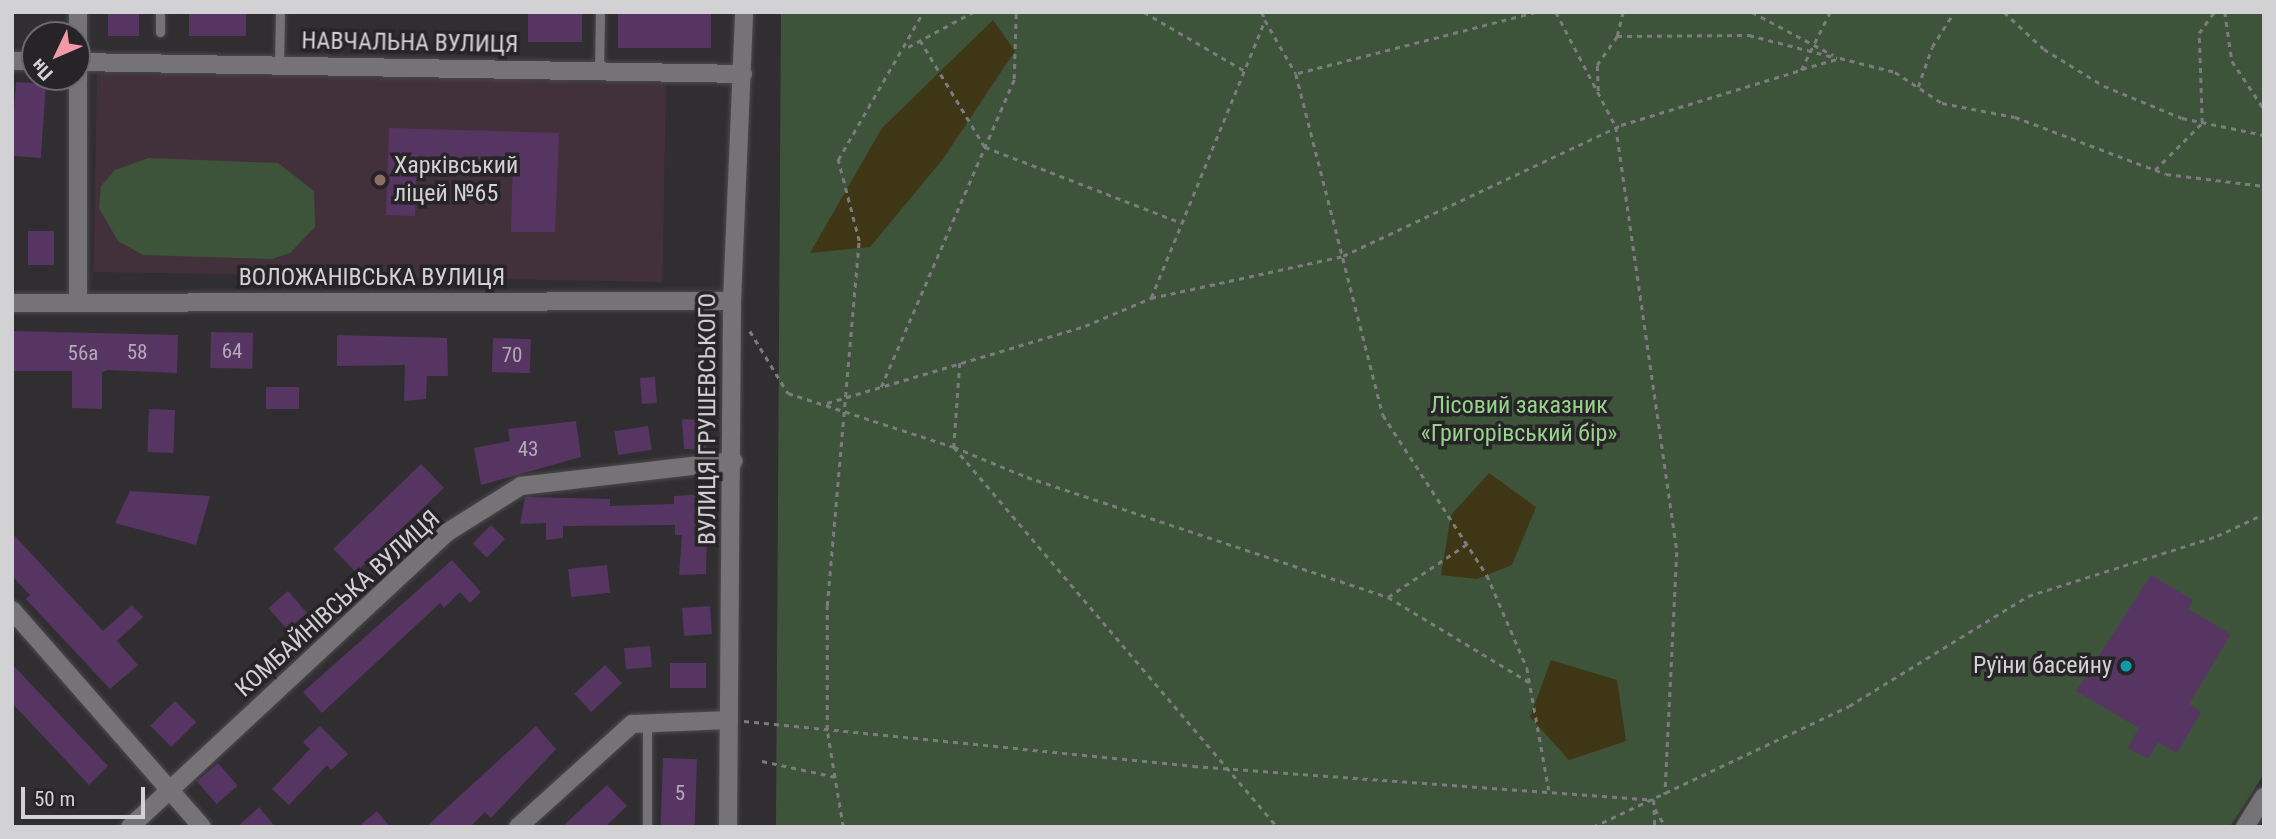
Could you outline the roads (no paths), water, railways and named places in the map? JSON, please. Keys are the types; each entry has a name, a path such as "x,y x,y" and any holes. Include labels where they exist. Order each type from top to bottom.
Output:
{"street":[{"name":"ВУЛИЦЯ ГРУШЕВСЬКОГО","path":"729,827 734,461 732,301 744,12"},
{"name":"НАВЧАЛЬНА ВУЛИЦЯ","path":"91,62 743,74"},
{"path":"78,91 78,303"},
{"name":"ВОЛОЖАНІВСЬКА ВУЛИЦЯ","path":"12,303 732,301"},
{"name":"КОМБАЙНІВСЬКА ВУЛИЦЯ","path":"130,827 446,533 522,486 734,461"},
{"path":"12,610 202,827"},
{"path":"518,827 632,724 729,720"},
{"path":"2245,827 2264,797"}],"lane":[{"path":"160,12 160,32"},
{"path":"279,65 280,12"},
{"path":"599,71 600,12"},
{"path":"647,723 647,826"}],"place":[{"name":"Харківський ліцей №65","path":"380,180"},
{"name":"Руїни басейну","path":"2126,666"}],"park label":[{"name":"Лісовий заказник «Григорівський бір»","path":"1519,420"}]}
